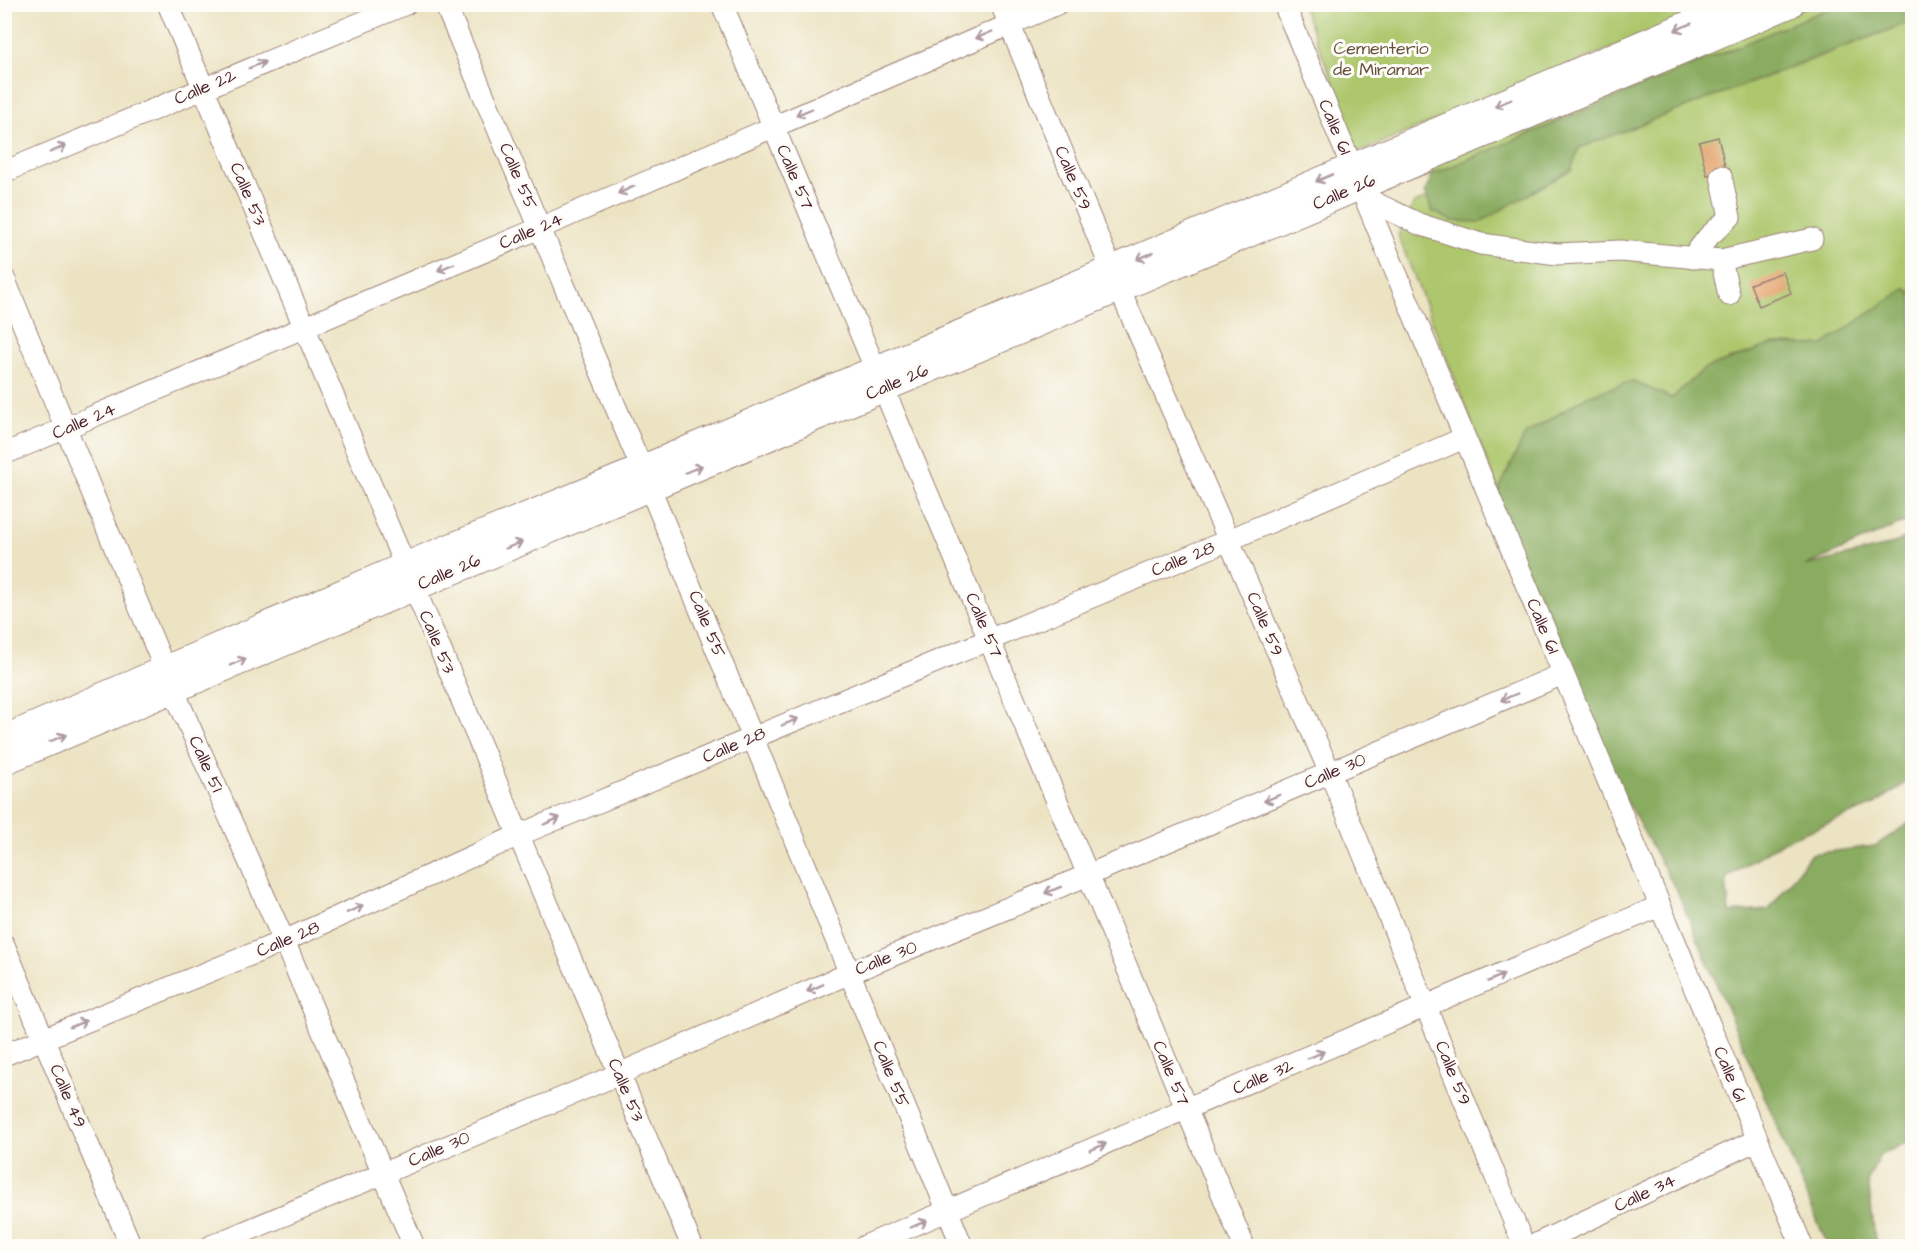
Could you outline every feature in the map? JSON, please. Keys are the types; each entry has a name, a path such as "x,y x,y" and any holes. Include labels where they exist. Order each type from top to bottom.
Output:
{"main road":[{"name":"Calle 26","path":"1358,183 1737,4"},
{"name":"Calle 26","path":"4,739 168,679 880,378 1790,4"},
{"name":"Calle 26","path":"4,761 168,679"}],"street":[{"name":"Calle 53","path":"168,4 692,1246"},
{"name":"Calle 22","path":"4,172 406,4"},
{"name":"Calle 55","path":"445,4 646,478 962,1246"},
{"name":"Calle 57","path":"722,4 1244,1246"},
{"name":"Calle 59","path":"1001,4 1116,280 1330,773 1524,1246"},
{"name":"Calle 24","path":"4,454 540,228 773,125 1057,4"},
{"name":"Calle 61","path":"1284,4 1802,1246"},
{"path":"1692,258 1708,237 1730,217 1721,176"},
{"path":"1358,183 1419,224 1481,244 1557,254 1620,251 1721,260 1812,239"},
{"path":"1721,260 1729,295"},
{"name":"Calle 51","path":"4,278 168,679 414,1246"},
{"name":"Calle 28","path":"4,1055 284,942 519,835 1229,540 1464,438"},
{"name":"Calle 30","path":"211,1246 620,1074 850,973 1563,674"},
{"name":"Calle 32","path":"865,1246 1426,1009 1660,906"},
{"name":"Calle 49","path":"4,945 131,1246"},
{"name":"Calle 34","path":"1532,1246 1757,1140"}],"green space":[{"path":"1839,4 1912,5 1912,21 1579,148 1571,170 1480,222 1452,221 1432,211 1425,192 1433,174"},
{"name":"Cementerio de Miramar","path":"1302,5 1716,5 1360,152 1355,150 1331,93 1336,89"},
{"path":"1810,5 1839,5 1370,198 1385,183"},
{"path":"1912,19 1912,518 1561,649 1398,235 1414,203"},
{"path":"1906,288 1912,295 1912,519 1805,566 1884,547 1912,536 1912,778 1874,805 1783,841 1726,878 1729,913 1769,910 1811,854 1875,846 1912,821 1912,1140 1880,1155 1868,1180 1875,1239 1880,1246 1828,1246 1678,893 1600,754 1494,500 1525,435 1587,396 1632,381 1672,398 1704,369 1773,344 1823,345"}],"building":[{"path":"1718,137 1726,170 1707,175 1699,142"},
{"path":"1783,272 1791,293 1759,306 1750,284"}]}
